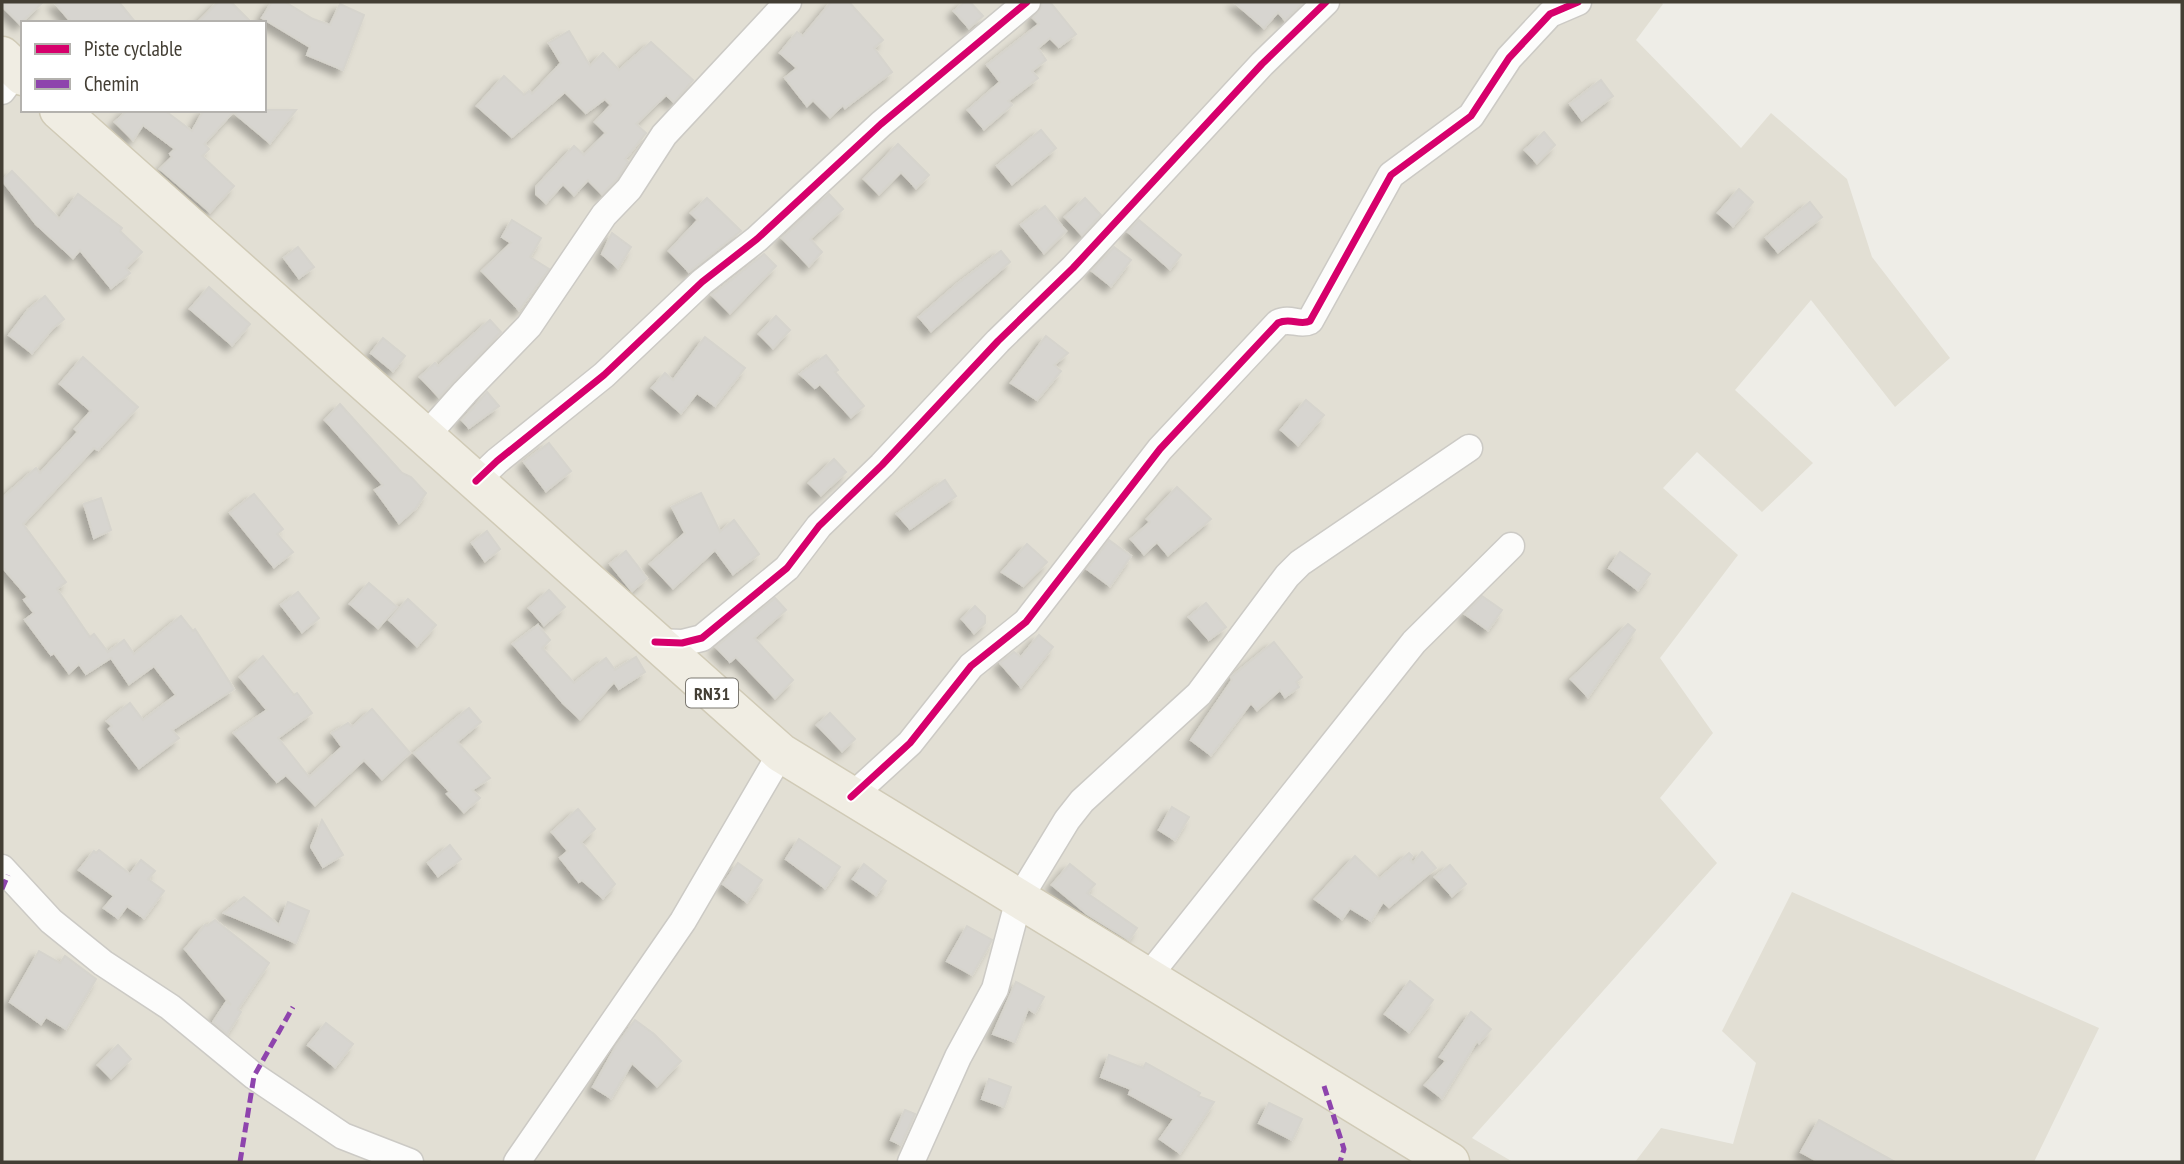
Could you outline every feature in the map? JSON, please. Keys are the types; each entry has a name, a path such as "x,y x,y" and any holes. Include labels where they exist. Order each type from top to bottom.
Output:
{"main road":[{"name":"RN31","path":"61,112 781,753 1450,1162"}],"street":[{"path":"425,437 465,391 529,326 604,215 629,189 664,135 788,2"},
{"path":"476,481 604,375 702,282 757,239 881,124 1027,2"},
{"path":"655,642 682,643 699,640 787,568 819,526 882,465 998,341 1073,268 1262,64 1326,2"},
{"path":"851,797 910,743 971,666 1026,622 1160,449 1279,323 1288,319 1305,324 1310,321 1391,175 1471,117 1509,58 1525,40 1550,14 1578,2"},
{"path":"911,1162 958,1057 995,989 1019,899 1067,820 1082,802 1199,694 1287,576 1300,563 1469,448"},
{"path":"1147,978 1414,642 1511,545"},
{"path":"517,1162 683,921 781,753"},
{"path":"2,868 51,921 103,963 170,1007 254,1076 343,1136 410,1162"}],"shaded area":[{"path":"2,2 1661,2 1663,4 1636,40 1741,148 1771,113 1847,179 1872,257 1950,358 1895,407 1811,300 1735,390 1813,463 1762,512 1697,452 1663,488 1738,555 1660,658 1713,733 1660,798 1717,863 1472,1138 1513,1162 2,1162"},
{"path":"1792,892 2099,1028 2034,1162 1635,1162 1661,1128 1733,1144 1756,1063 1722,1031"}],"building":[{"path":"2,2 43,2 20,24 2,6"},
{"path":"54,2 119,2 134,21 70,21"},
{"path":"218,2 231,2 250,21 199,21"},
{"path":"272,2 285,2 313,19 330,25 340,4 364,15 343,70 307,55 310,47 262,18"},
{"path":"831,2 849,2 883,40 874,48 892,72 830,117 813,100 807,106 785,78 797,68 780,53 797,32 803,36"},
{"path":"965,2 970,2 983,16 969,28 954,11"},
{"path":"1042,2 1050,2 1076,34 1059,47 1050,38 1038,48 1046,60 1032,71 1038,78 1008,101 1012,105 984,129 968,110 1000,82 987,65 1039,24 1033,18"},
{"path":"1234,2 1304,2 1285,20 1278,12 1264,28"},
{"path":"569,31 590,66 603,53 619,70 651,42 693,80 674,102 666,95 636,124 646,133 625,159 628,162 617,179 602,194 588,180 574,195 563,184 546,203 536,194 536,187 574,146 584,155 606,133 595,122 611,105 605,99 586,113 565,92 512,137 477,106 504,76 524,95 529,91 532,94 561,63 549,43"},
{"path":"1601,80 1613,96 1582,120 1570,104"},
{"path":"296,110 270,143 233,112"},
{"path":"126,112 167,112 192,131 203,112 233,112 204,144 209,149 202,156 234,186 210,212 160,169 172,157 170,154 175,149 143,125 133,140 115,122"},
{"path":"1041,130 1056,148 1012,184 997,166"},
{"path":"1544,132 1555,145 1537,163 1525,150"},
{"path":"898,144 929,175 916,188 901,172 879,194 864,179"},
{"path":"12,171 59,219 78,194 122,228 120,231 142,252 126,268 130,273 111,288 80,250 73,258 36,224 2,180"},
{"path":"1739,189 1753,202 1733,226 1718,213"},
{"path":"829,194 843,209 810,239 822,252 809,266 782,238"},
{"path":"707,198 741,231 689,272 669,251 698,220 691,213"},
{"path":"1085,198 1101,215 1082,235 1065,217"},
{"path":"1810,202 1822,217 1778,252 1766,238"},
{"path":"1045,206 1066,231 1044,253 1021,225"},
{"path":"512,220 541,238 530,257 549,269 519,310 482,271 511,243 502,237"},
{"path":"1139,220 1181,255 1170,269 1128,232"},
{"path":"612,233 631,247 618,268 602,254"},
{"path":"298,247 314,267 299,278 284,258"},
{"path":"1114,247 1131,260 1111,286 1092,271"},
{"path":"1001,251 1010,262 931,331 919,317"},
{"path":"764,254 776,266 730,313 712,295"},
{"path":"209,287 250,324 232,345 190,309"},
{"path":"45,296 64,319 32,353 9,335 28,310"},
{"path":"776,316 790,330 773,348 759,334"},
{"path":"490,320 501,332 439,397 420,377 435,363 438,366"},
{"path":"1046,336 1068,353 1054,365 1061,371 1037,400 1011,383"},
{"path":"705,337 745,368 715,406 697,393 681,413 652,388 665,373 673,380"},
{"path":"383,338 405,356 393,371 371,353"},
{"path":"826,355 838,370 835,372 864,406 851,417 820,384 815,388 800,374"},
{"path":"83,357 138,407 98,450 94,448 23,524 66,582 57,589 90,637 94,634 108,652 124,640 134,654 181,616 193,631 195,629 234,689 172,730 179,738 139,768 109,729 112,726 107,721 130,703 143,720 176,695 154,666 129,684 111,658 86,674 79,664 69,673 54,653 51,655 25,620 34,613 24,600 28,597 2,567 2,498 36,468 40,473 78,432 75,429 91,411 60,384"},
{"path":"487,392 499,406 469,428 462,420"},
{"path":"1306,400 1324,415 1298,445 1281,430"},
{"path":"340,404 402,473 411,477 426,493 416,508 399,523 375,490 383,485 325,420"},
{"path":"549,443 571,471 546,491 524,462"},
{"path":"834,459 846,472 821,495 809,483"},
{"path":"945,480 956,496 910,529 897,514"},
{"path":"1177,487 1211,519 1168,555 1157,542 1144,554 1131,539 1150,522 1147,519"},
{"path":"701,493 720,532 734,520 759,554 733,574 715,550 673,588 650,564 685,533 672,507"},
{"path":"254,494 283,529 277,534 293,552 274,567 230,513"},
{"path":"101,498 111,530 94,538 84,504"},
{"path":"487,531 500,549 485,561 472,543"},
{"path":"1109,540 1131,556 1110,586 1087,569"},
{"path":"1027,544 1047,562 1023,586 1002,572"},
{"path":"626,551 647,578 632,591 610,564"},
{"path":"1620,552 1650,574 1638,590 1609,568"},
{"path":"369,583 397,607 378,628 350,604"},
{"path":"549,590 565,607 544,625 529,608"},
{"path":"298,592 319,618 302,632 281,605"},
{"path":"1482,596 1502,610 1488,630 1465,614"},
{"path":"775,598 786,610 754,638 793,680 775,698 736,657 730,662 716,647"},
{"path":"408,599 436,625 417,646 389,620"},
{"path":"1206,603 1226,627 1209,640 1189,617"},
{"path":"975,606 985,616 985,623 974,633 962,619"},
{"path":"1628,624 1635,630 1588,697 1571,679"},
{"path":"538,625 550,640 542,648 574,683 606,658 615,670 636,657 645,672 619,689 614,682 580,719 513,644"},
{"path":"1039,635 1053,647 1021,687 1000,663 1014,652 1021,657"},
{"path":"1274,642 1302,677 1296,682 1299,687 1285,697 1280,690 1257,710 1251,703 1211,755 1191,740 1232,680 1231,677"},
{"path":"263,656 312,713 278,738 309,777 342,747 332,733 348,723 352,727 372,709 410,753 382,779 364,760 315,805 286,775 277,782 234,733 267,710 240,677"},
{"path":"469,708 481,722 457,742 490,778 472,790 480,798 464,812 447,794 450,792 414,753"},
{"path":"830,713 855,739 842,751 817,725"},
{"path":"1172,807 1189,817 1175,840 1159,830"},
{"path":"578,809 595,829 581,842 615,884 603,898 582,880 579,882 560,858 568,851 552,832"},
{"path":"322,820 343,855 323,867 311,847"},
{"path":"799,839 840,867 825,888 786,859"},
{"path":"450,845 461,859 438,876 428,863"},
{"path":"99,850 130,874 141,860 155,871 148,879 164,891 144,918 127,906 118,918 104,908 114,896 79,870 94,851 96,853"},
{"path":"1422,852 1436,868 1389,907 1383,902 1371,921 1350,908 1342,919 1315,899 1355,856 1379,879 1409,853 1413,863"},
{"path":"738,863 762,880 747,902 723,884"},
{"path":"864,864 886,881 876,895 853,879"},
{"path":"1070,864 1095,884 1087,893 1137,928 1129,940 1087,914 1052,885"},
{"path":"1450,865 1466,884 1452,896 1435,877"},
{"path":"244,897 279,925 288,902 309,911 296,943 224,913"},
{"path":"215,920 269,963 238,1009 241,1012 227,1034 213,1022 226,1002 231,1005 185,949 205,925"},
{"path":"967,926 992,940 972,975 947,961"},
{"path":"39,951 60,963 65,956 96,979 66,1029 46,1017 41,1024 10,1002"},
{"path":"1410,981 1433,1000 1409,1032 1385,1014"},
{"path":"1016,982 1044,997 1035,1013 1028,1009 1015,1042 993,1034"},
{"path":"1471,1012 1491,1029 1479,1043 1477,1041 1442,1098 1425,1085 1446,1061 1440,1057"},
{"path":"635,1020 654,1034 681,1061 657,1086 632,1063 611,1098 593,1087 616,1046"},
{"path":"326,1023 353,1044 335,1067 308,1045"},
{"path":"118,1045 131,1059 111,1078 98,1065"},
{"path":"1109,1055 1143,1068 1146,1063 1200,1093 1198,1096 1214,1102 1180,1153 1160,1139 1174,1119 1129,1094 1131,1089 1101,1077"},
{"path":"989,1079 1011,1087 1004,1107 982,1099"},
{"path":"1269,1103 1302,1119 1292,1140 1259,1123"},
{"path":"905,1110 915,1114 901,1145 891,1140"},
{"path":"1819,1120 1895,1162 1819,1162 1801,1152"}],"marked path":[{"path":"2,889 8,875"},
{"path":"240,1162 254,1076 293,1007"},
{"path":"1324,1086 1344,1149 1340,1162"}],"cycle path":[{"path":"476,481 604,375 702,282 757,239 881,124 1027,2"},
{"path":"655,642 682,643 702,638 787,568 819,526 882,465 998,341 1073,268 1262,64 1326,2"},
{"path":"851,797 910,743 971,666 1026,622 1160,449 1278,323 1310,321 1391,175 1471,116 1509,58 1550,14 1578,2"}]}
